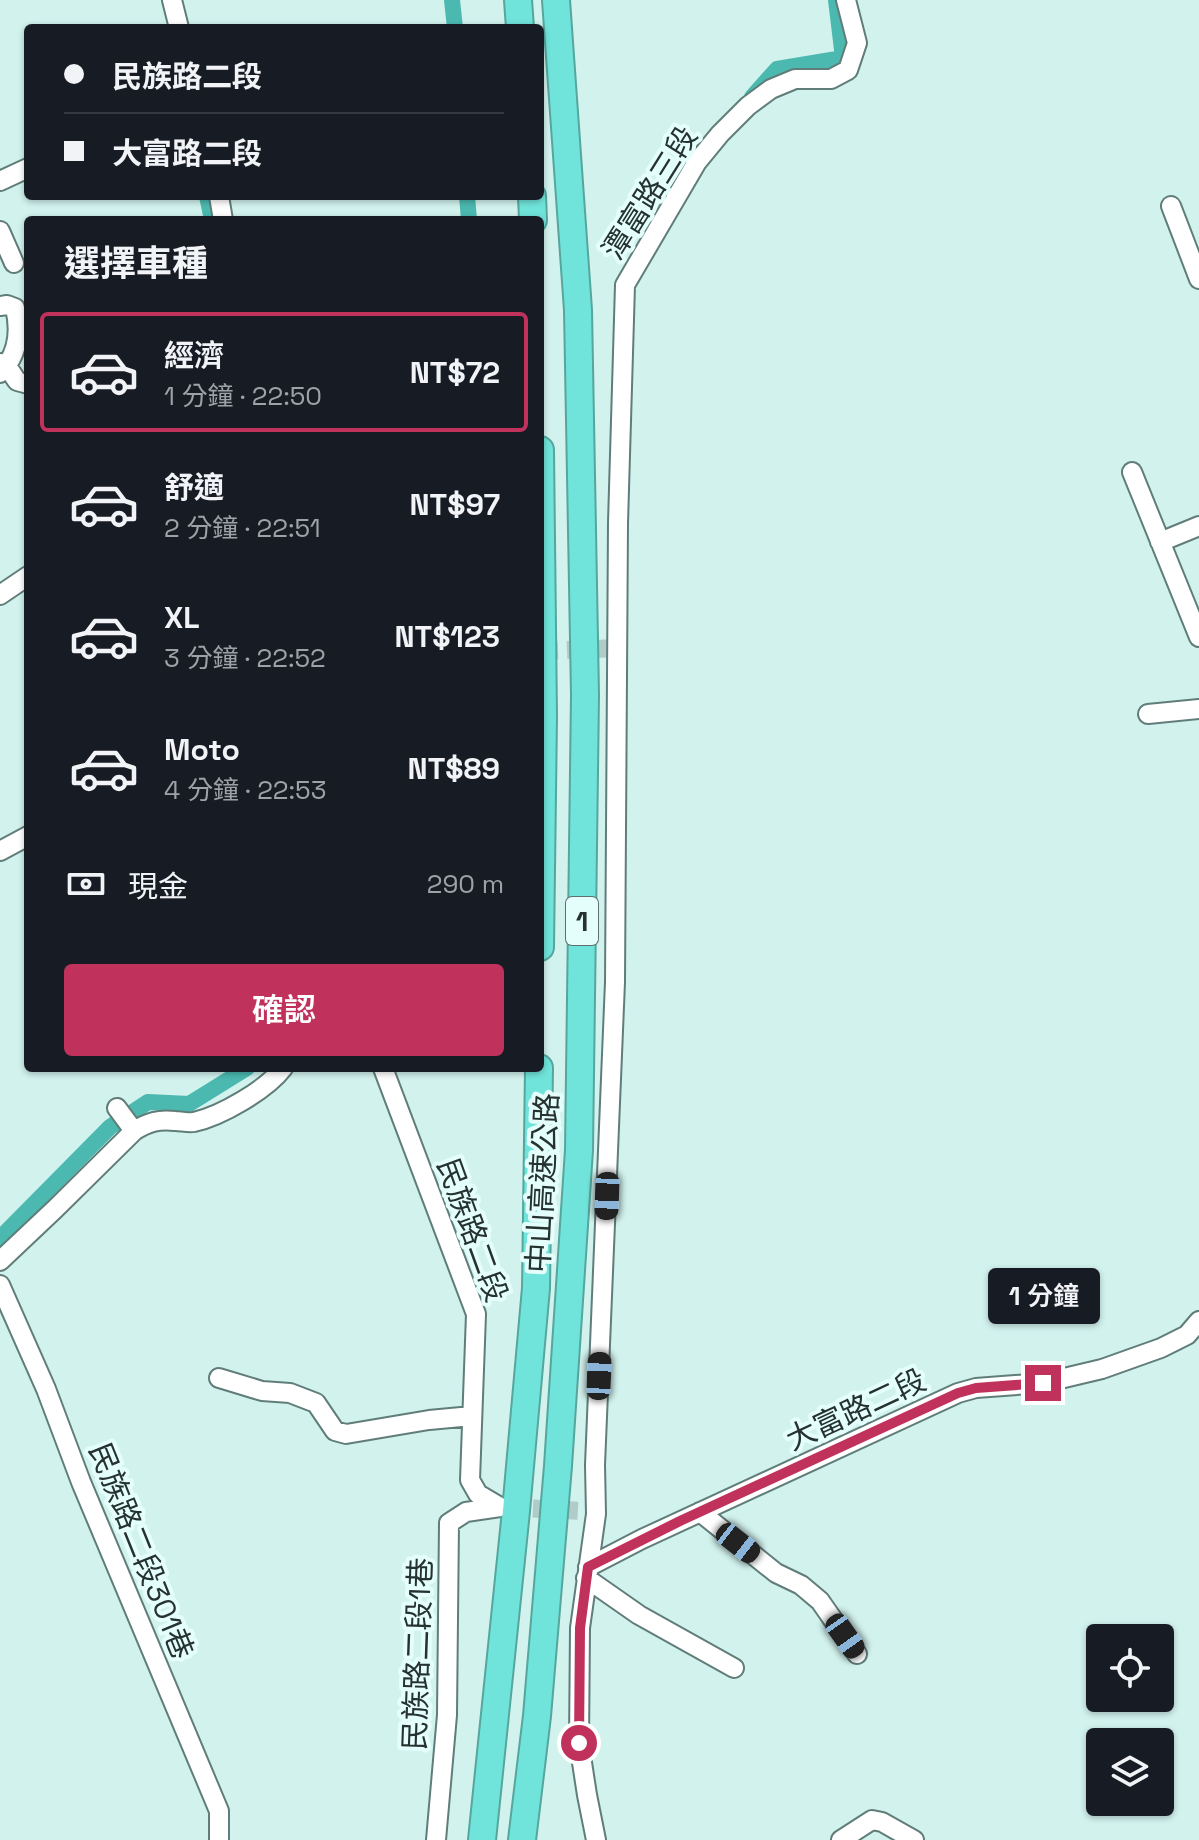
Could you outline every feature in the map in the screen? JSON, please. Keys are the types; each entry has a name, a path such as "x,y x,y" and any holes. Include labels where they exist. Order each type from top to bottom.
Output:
{"highway":[{"path":"518,0 520,24"},
{"name":"中山高速公路","path":"522,1840 537,1716 558,1466 579,1150 585,695 578,310 556,0"},
{"name":"中山高速公路","path":"482,1840 536,1288 539,1072"}],"street":[{"path":"172,0 178,24"},
{"name":"潭富路三段","path":"587,1572 589,1512 595,1465 615,982 619,508 625,285 697,162 748,106 771,89 795,79 831,79 848,70 857,43 846,0"},
{"path":"0,181 24,170"},
{"path":"1171,206 1199,279"},
{"path":"0,231 14,263"},
{"path":"0,306 15,308 17,315 18,346 2,367 17,381 24,383"},
{"path":"1132,472 1199,637"},
{"path":"1160,542 1199,526"},
{"path":"0,595 24,579"},
{"path":"1148,714 1199,709"},
{"path":"0,851 24,838"},
{"path":"0,1261 55,1209 132,1128 165,1120 191,1122 218,1114 249,1097 278,1072"},
{"name":"民族路二段","path":"385,1072 476,1314 466,1512"},
{"path":"117,1108 132,1128"},
{"name":"民族路二段301巷","path":"0,1285 46,1389 81,1482 219,1811 219,1840"},
{"name":"大富路二段","path":"587,1572 700,1512 958,1393 976,1388 1043,1383 1102,1369 1161,1348 1187,1335 1199,1321"},
{"path":"219,1378 262,1391 290,1393 316,1403 335,1431 346,1434 472,1416"},
{"path":"466,1512 500,1507 478,1494 470,1480"},
{"name":"民族路二段1巷","path":"436,1840 447,1715 449,1523 466,1512"},
{"path":"700,1512 776,1573 801,1585 820,1601 857,1654"},
{"path":"587,1572 639,1615 734,1668"},
{"path":"587,1572 580,1628 579,1743 596,1840"},
{"path":"841,1840 872,1820 882,1822 914,1840"}],"waterway":[{"path":"452,0 455,24"},
{"path":"752,97 777,69 843,58 836,0"},
{"path":"208,200 211,216"},
{"path":"467,200 469,216"},
{"path":"0,1238 110,1127 148,1102 189,1104 241,1072"}],"tunnel":[{"path":"544,651 617,648"},
{"path":"506,1507 582,1511"}],"route":[{"path":"579,1743 580,1628 588,1567 680,1521 958,1393 976,1388 1043,1383"}]}
